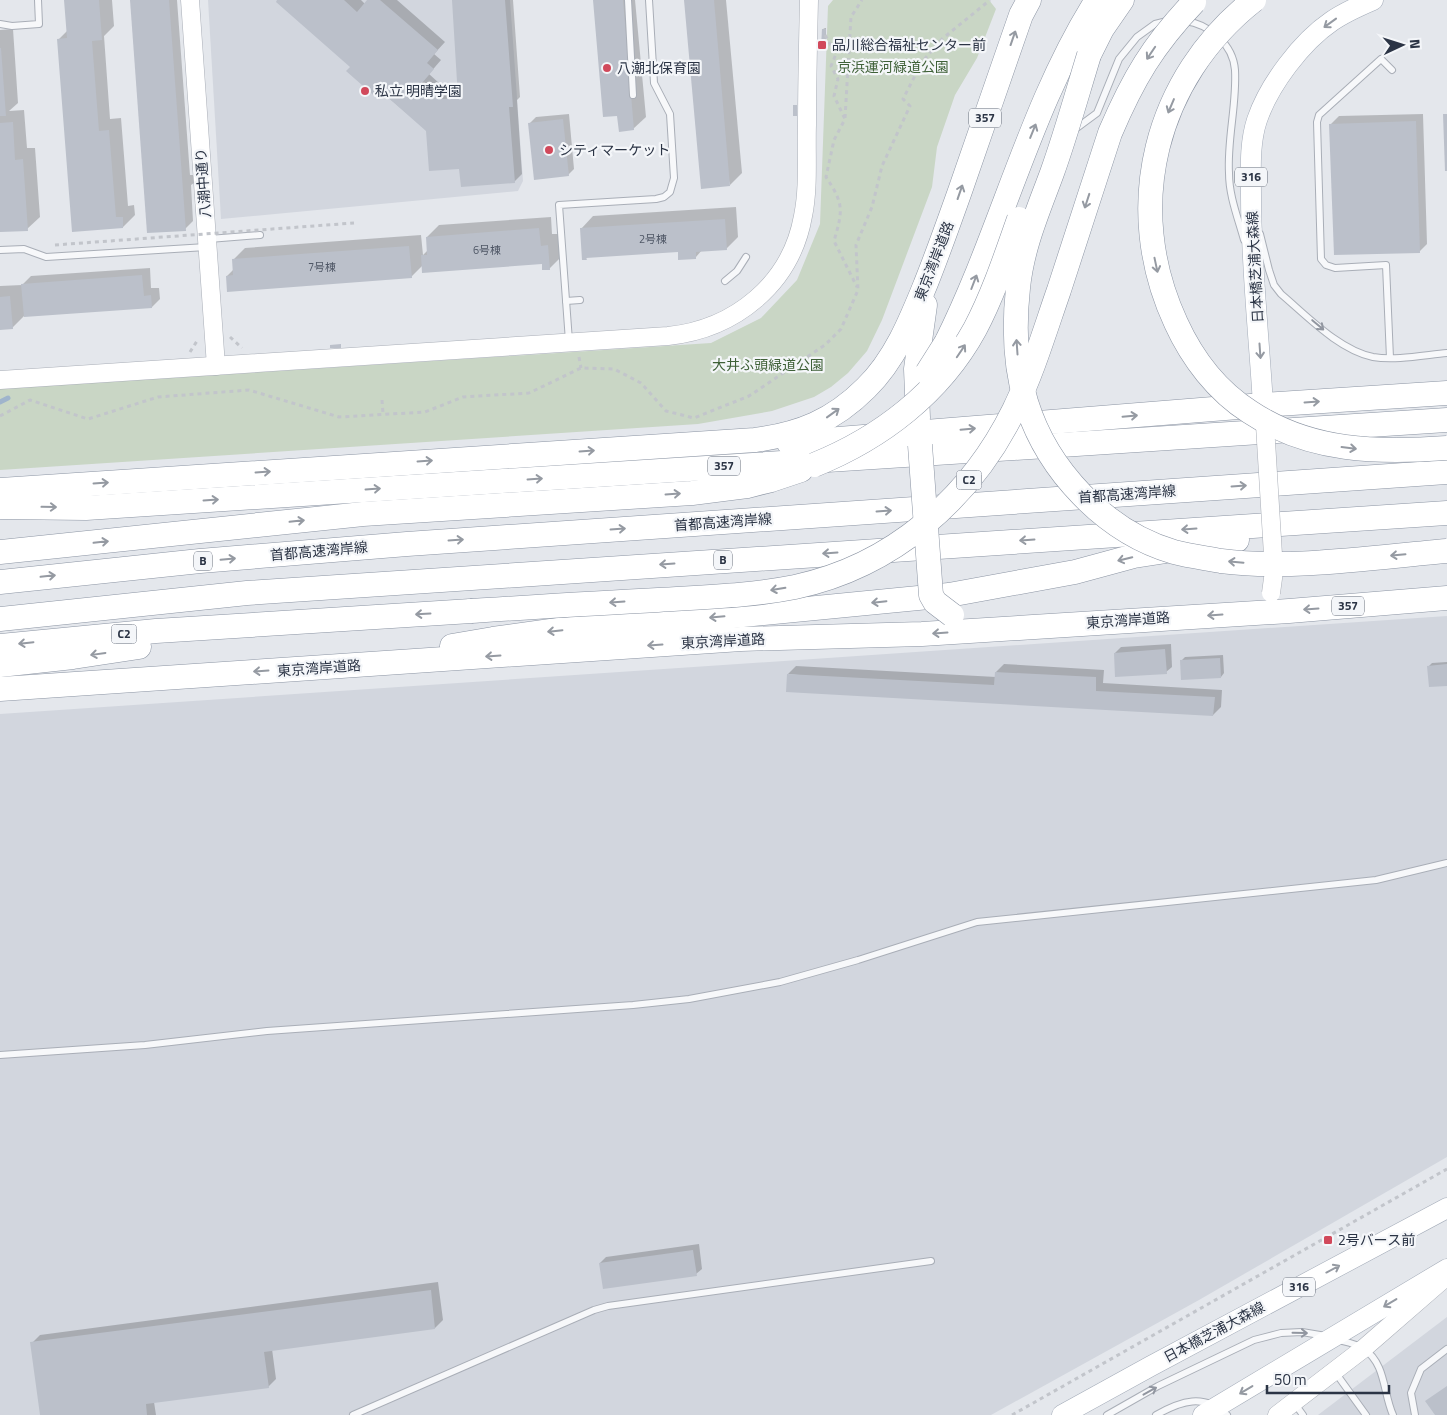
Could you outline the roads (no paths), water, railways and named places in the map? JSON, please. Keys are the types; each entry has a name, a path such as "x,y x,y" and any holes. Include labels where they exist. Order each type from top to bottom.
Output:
{"highway":[{"name":"東京湾岸道路","path":"0,490 755,440 783,436 805,429 826,418 866,388 885,364 912,318 944,238 1021,15 1029,0"},
{"path":"814,465 839,451 890,413 922,380 935,362 968,297 1051,88 1075,38 1098,0"},
{"path":"0,552 363,514 720,490 771,480 852,449 894,422 930,390 961,352 985,308 1023,209 1089,54 1102,29 1122,0"},
{"name":"C2","path":"0,646 156,631 732,595 794,587 822,580 878,557 900,544 944,508 965,486 992,448 1014,409 1036,356 1110,133 1123,102 1154,47 1197,0"},
{"path":"1254,0 1220,30 1189,71 1176,94 1158,144 1152,170 1151,227 1160,284 1170,311 1181,334 1210,377 1242,407 1270,424 1316,441 1340,447 1390,451 1447,448"},
{"path":"1089,54 1065,136 1037,211 1022,262 1018,288 1016,342 1020,380 1032,418 1047,450 1060,469 1074,486 1107,516 1150,542 1174,552 1249,563 1298,563 1447,551"},
{"path":"944,238 926,303 916,369 919,439 931,595 935,602 952,616 964,619 1104,610 1181,617"},
{"name":"357","path":"755,440 784,443 919,439 1264,415 1447,394"},
{"name":"357","path":"0,507 86,508 1447,420"},
{"name":"首都高速湾岸線","path":"0,582 200,561 407,544 1447,472"},
{"name":"B","path":"0,619 247,592 1447,513"},
{"path":"384,663 456,645 533,633 949,595 1075,572 1134,556 1380,517"},
{"name":"東京湾岸道路","path":"0,689 741,639 922,634 1447,598"},
{"path":"0,665 136,648 249,625"}],"main road":[{"name":"日本橋芝浦大森線","path":"1264,415 1251,216 1251,160 1257,121 1266,99 1281,75 1312,38 1331,22 1373,0"},
{"name":"日本橋芝浦大森線","path":"1062,1415 1446,1210"},
{"path":"1216,1412 1332,1338 1447,1269"}],"street":[{"name":"八潮中通り","path":"190,0 216,366"},
{"path":"0,380 675,335 704,329 725,320 746,308 763,293 779,274 796,243 801,226 804,209 809,0"},
{"path":"1249,612 1259,608 1271,594 1274,571 1264,415"},
{"path":"1277,1415 1298,1409 1334,1371 1363,1349 1447,1276"}],"lane":[{"path":"0,24 12,26 39,24 38,0"},
{"path":"628,0 633,95"},
{"path":"570,342 559,205 656,199 664,197 670,192 674,178 670,114 654,83 649,0"},
{"path":"1065,136 1097,113 1119,59 1137,37 1155,24 1168,21 1186,20 1211,30 1223,42 1230,53 1235,69 1228,152 1229,181 1255,282"},
{"path":"1390,358 1386,265 1335,268 1326,265 1321,259 1317,122 1319,115 1381,59 1392,70"},
{"path":"1251,216 1261,238 1274,286 1338,342 1357,352 1374,357 1390,358 1447,353"},
{"path":"0,250 24,248 46,257 207,243 260,235"},
{"path":"725,281 737,270 746,257"},
{"path":"566,301 580,300"},
{"path":"0,1055 145,1045 276,1030 624,1006 689,999 771,984 820,972 977,922 1376,880 1447,863"},
{"path":"353,1415 594,1310 608,1306 931,1261"},
{"path":"1107,1415 1158,1386 1254,1340 1281,1333 1302,1332 1332,1338 1363,1349 1374,1360 1382,1373 1389,1407 1393,1415"},
{"path":"1414,1415 1411,1393 1422,1369 1447,1349"},
{"path":"1334,1371 1366,1415"},
{"path":"1156,1415 1172,1406 1190,1401 1202,1401 1216,1412"}],"waterway":[{"path":"0,402 8,398"}],"place":[{"name":"品川総合福祉センター前","path":"822,45"},
{"name":"八潮北保育園","path":"607,68"},
{"name":"私立 明晴学園","path":"365,91"},
{"name":"シティマーケット","path":"549,150"},
{"name":"2号バース前","path":"1328,1240"}],"park label":[{"name":"京浜運河緑道公園","path":"893,67"},
{"name":"大井ふ頭緑道公園","path":"768,365"}]}
